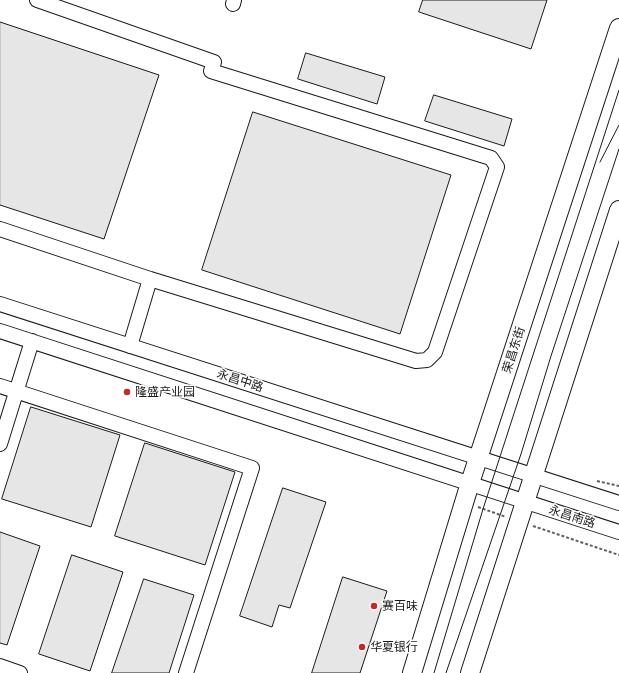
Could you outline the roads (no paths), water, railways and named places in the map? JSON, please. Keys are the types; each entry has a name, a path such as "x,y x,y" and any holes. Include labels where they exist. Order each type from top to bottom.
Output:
{"main road":[{"name":"荣昌东街","path":"412,673 470,483 619,28"},
{"path":"470,673 619,210"}],"street":[{"path":"0,229 150,278 416,361 427,360 435,352 497,167 491,158 211,71 214,62 37,0"},
{"path":"130,346 150,278"},
{"name":"永昌中路","path":"0,304 533,474"},
{"path":"0,331 470,483"},
{"path":"0,444 32,341"},
{"path":"0,386 252,468 186,673"},
{"path":"533,474 619,503"},
{"name":"永昌南路","path":"470,483 619,532"},
{"path":"0,666 20,673"}],"tram line":[{"path":"434,673 483,509 619,90"},
{"path":"600,162 619,125"},
{"path":"446,673 521,454 551,356 619,149"}],"place":[{"name":"隆盛产业园","path":"127,392"},
{"name":"赛百味","path":"374,606"},
{"name":"华夏银行","path":"362,647"}]}
